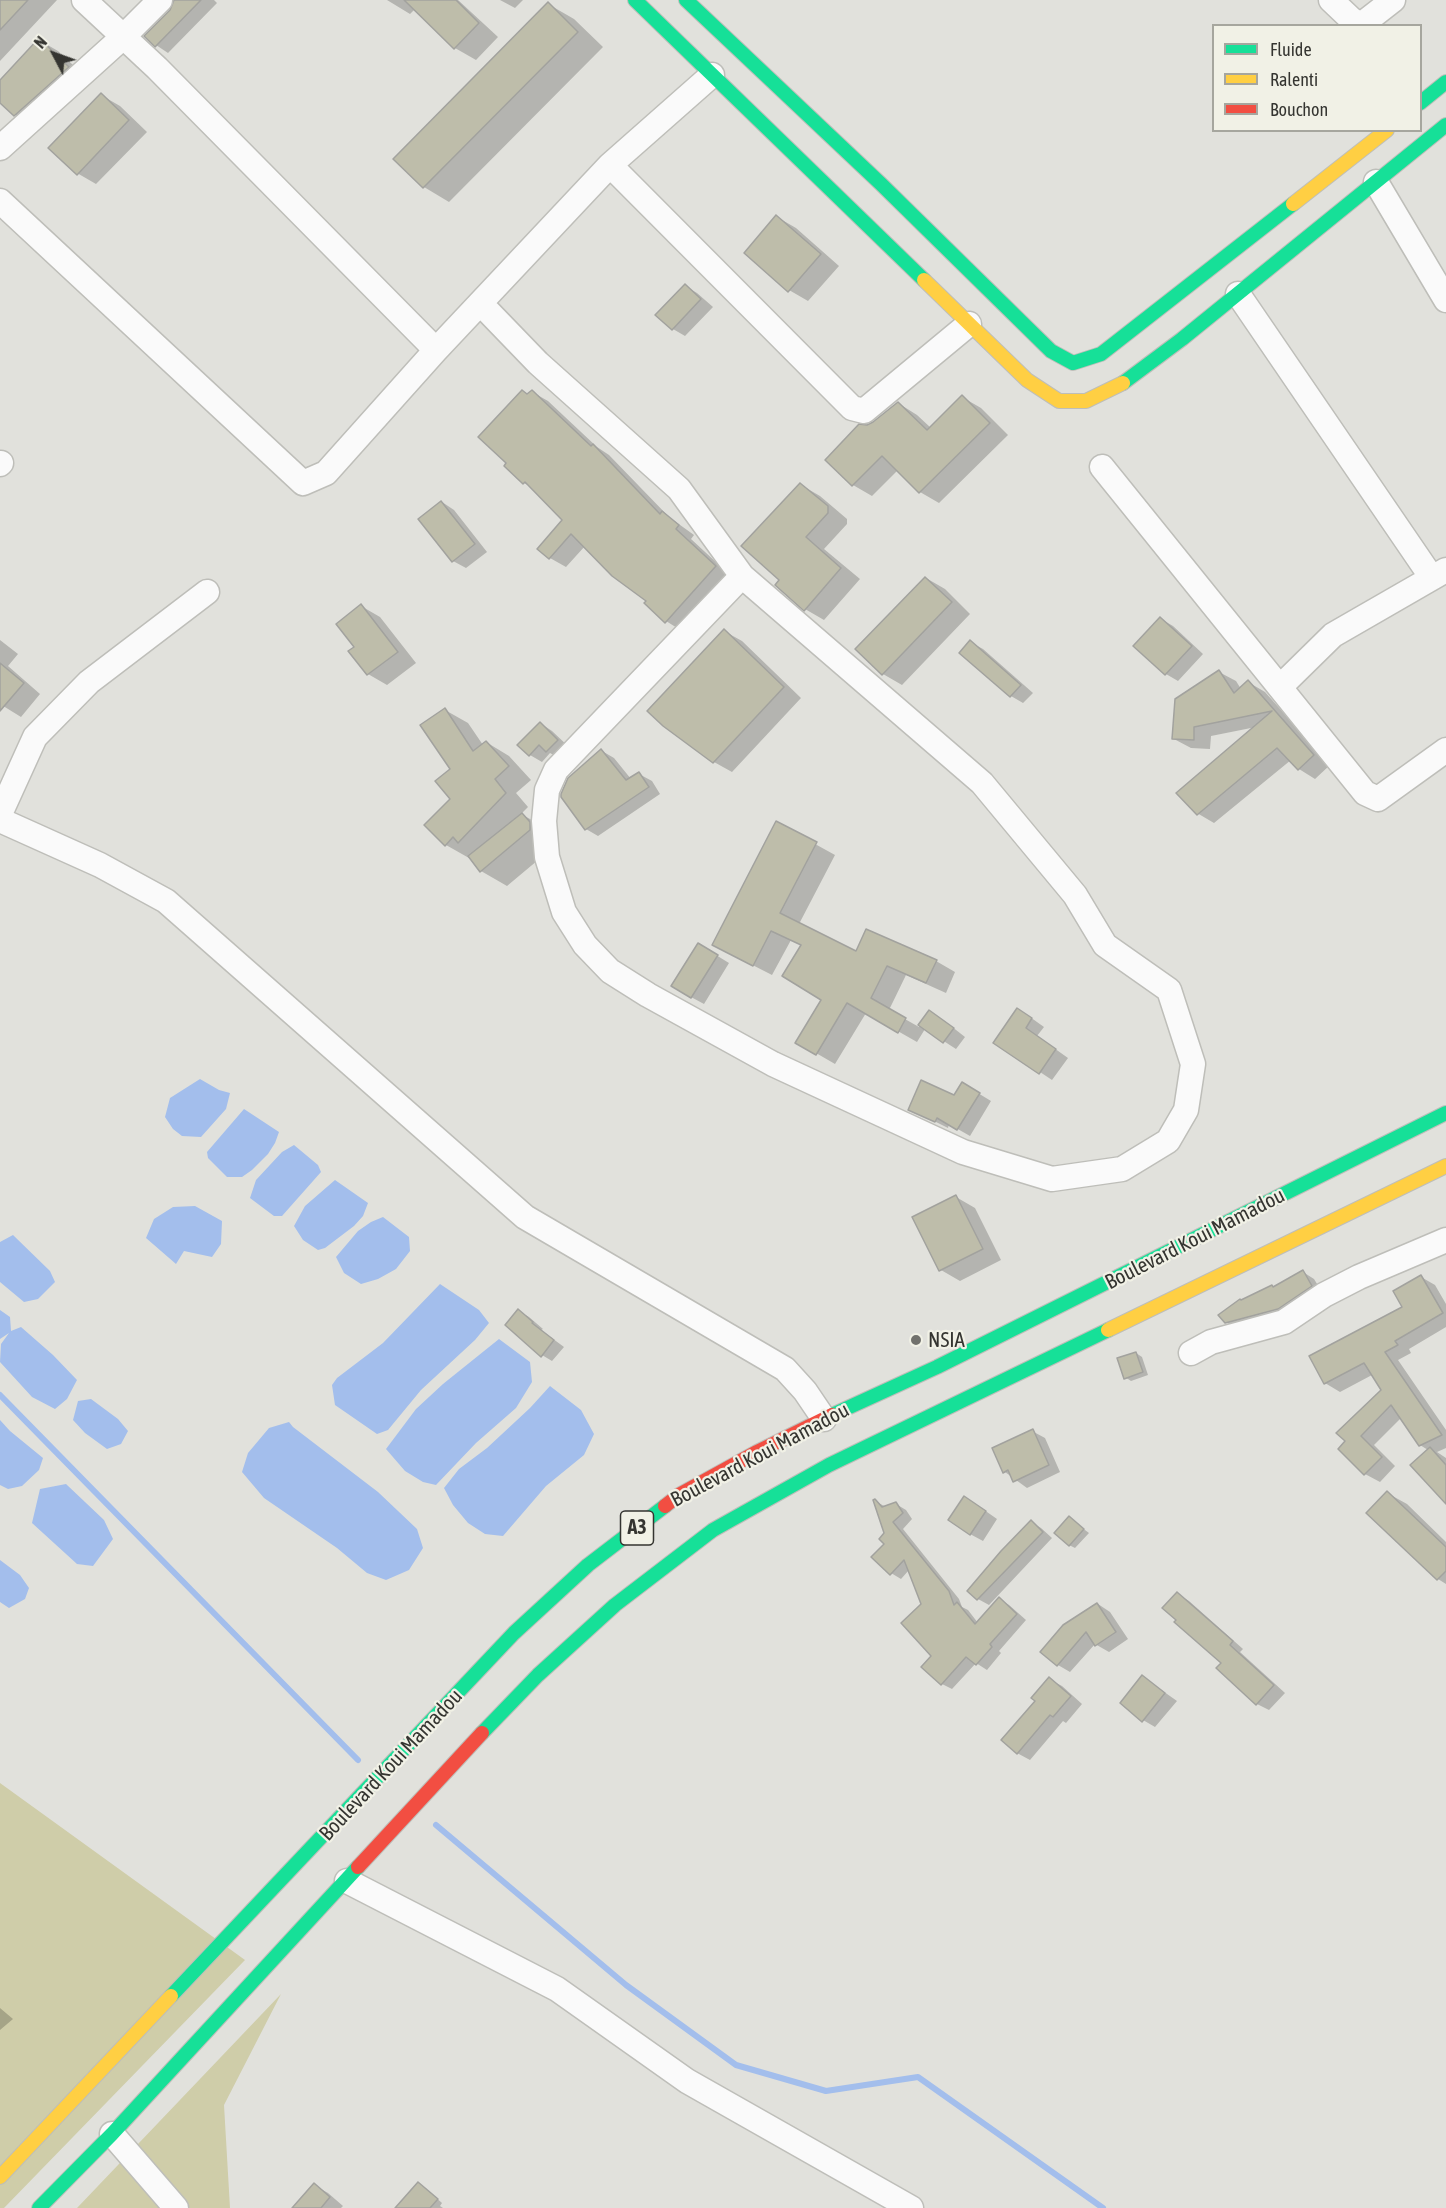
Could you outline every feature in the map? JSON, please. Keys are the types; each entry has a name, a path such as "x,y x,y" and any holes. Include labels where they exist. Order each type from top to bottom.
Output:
{"main road":[{"path":"635,0 1027,380 1060,396 1086,401 1116,388 1238,294 1446,125"},
{"path":"686,0 873,176 1051,351 1072,368 1101,354 1384,132"},
{"path":"1422,101 1446,82"},
{"name":"Boulevard Koui Mamadou","path":"0,2177 166,2010 514,1633 588,1565 679,1495 757,1452 948,1362 1446,1113"},
{"name":"Boulevard Koui Mamadou","path":"39,2208 112,2134 196,2036 347,1881 471,1744 538,1675 615,1605 713,1530 840,1460 1445,1169"}],"street":[{"path":"84,0 157,69 436,350"},
{"path":"0,148 123,37 160,0"},
{"path":"1331,0 1359,24"},
{"path":"1362,24 1392,0"},
{"path":"0,201 303,483 326,472 436,350 610,165 712,75"},
{"path":"610,165 852,408 864,411 969,324"},
{"path":"1376,182 1446,300"},
{"path":"1238,294 1439,574 1332,635 1280,687"},
{"path":"481,304 538,363 679,489 742,576 982,783 1075,895 1105,945 1169,990 1193,1064 1186,1110 1168,1141 1122,1169 1052,1179 963,1152 773,1064 648,995 610,970 585,945 564,912 547,857 544,821 547,790 556,770 742,576"},
{"path":"1102,467 1365,793 1378,798 1446,750"},
{"path":"0,814 35,737 89,682 207,592"},
{"path":"0,820 100,865 166,901 525,1217 785,1369 805,1391 824,1419"},
{"path":"1191,1353 1211,1342 1284,1322 1324,1295 1359,1277 1446,1240"},
{"path":"347,1881 557,1989 687,2080 910,2208"},
{"path":"112,2134 176,2208"}],"shaded area":[{"path":"0,1783 245,1960 4,2208 0,2208"},
{"path":"281,1994 224,2105 230,2208 77,2208"}],"water":[{"path":"200,1079 219,1090 230,1093 226,1109 201,1137 182,1136 173,1129 165,1117 170,1098"},
{"path":"244,1109 279,1132 268,1154 252,1170 242,1177 227,1177 208,1158 207,1152"},
{"path":"294,1145 318,1165 321,1172 282,1216 274,1216 250,1198 256,1180 282,1152"},
{"path":"335,1180 368,1203 363,1216 354,1226 325,1248 318,1250 303,1240 294,1226 305,1206"},
{"path":"195,1206 222,1221 221,1244 212,1257 184,1251 176,1264 146,1238 154,1219 173,1207"},
{"path":"383,1217 409,1237 410,1251 396,1269 378,1279 361,1284 344,1273 336,1257 358,1231"},
{"path":"13,1235 50,1271 55,1282 38,1299 24,1302 0,1282 0,1242"},
{"path":"440,1284 479,1310 489,1323 475,1340 421,1390 388,1430 377,1434 335,1405 332,1385 337,1378 383,1343"},
{"path":"0,1310 10,1317 11,1331 21,1327 77,1380 67,1399 55,1409 32,1397 0,1362 1,1344 9,1333 0,1339"},
{"path":"499,1339 530,1362 532,1382 516,1408 476,1443 436,1485 423,1482 405,1471 386,1449 416,1409"},
{"path":"550,1386 581,1410 594,1434 584,1455 546,1486 503,1536 485,1534 468,1523 453,1505 444,1488 459,1469 487,1448"},
{"path":"91,1399 118,1419 128,1431 121,1444 107,1449 85,1433 73,1420 78,1401"},
{"path":"0,1420 43,1458 39,1470 22,1486 8,1489 0,1485"},
{"path":"289,1422 378,1492 417,1529 423,1548 409,1570 386,1580 367,1573 337,1548 264,1498 242,1472 248,1453 269,1428"},
{"path":"66,1484 104,1520 113,1539 93,1566 77,1564 32,1523 40,1489"},
{"path":"0,1560 20,1575 29,1588 25,1599 9,1608 0,1602"}],"building":[{"path":"0,0 28,0 0,30"},
{"path":"174,0 201,0 155,47 144,36 170,10"},
{"path":"404,0 456,0 479,23 454,49"},
{"path":"548,2 578,32 423,188 393,159"},
{"path":"39,38 69,67 14,116 0,103 0,80"},
{"path":"101,93 129,120 77,175 48,148"},
{"path":"776,215 821,254 788,292 744,253"},
{"path":"685,284 701,299 672,330 655,315"},
{"path":"522,390 527,394 532,390 591,446 593,444 660,514 662,511 679,525 676,529 716,566 665,623 644,603 646,601 612,576 571,534 549,559 537,549 562,520 525,482 523,484 504,466 506,463 478,437"},
{"path":"962,395 990,423 919,493 882,456 852,486 825,460 859,424 867,425 873,422 898,402 927,430"},
{"path":"800,483 828,506 828,513 806,537 841,568 804,611 775,585 779,580 741,546"},
{"path":"441,501 475,544 452,562 418,519"},
{"path":"925,577 952,602 882,675 855,649"},
{"path":"361,604 398,652 367,675 348,651 354,647 336,624"},
{"path":"1160,617 1192,646 1165,675 1133,646"},
{"path":"724,629 784,687 713,763 663,726 647,711"},
{"path":"970,640 1021,685 1010,697 959,653"},
{"path":"0,663 24,683 0,711"},
{"path":"1219,670 1234,693 1248,680 1314,755 1298,770 1277,748 1197,815 1176,793 1272,711 1194,727 1194,740 1172,739 1175,699"},
{"path":"445,708 473,751 486,741 509,766 495,779 506,793 458,843 453,837 445,846 424,825 450,799 435,781 450,769 420,725"},
{"path":"540,722 558,740 546,752 539,745 529,756 517,745"},
{"path":"601,749 626,780 639,772 649,787 585,830 561,794 568,778"},
{"path":"522,813 530,822 530,830 480,872 468,856"},
{"path":"776,821 817,842 780,913 856,951 866,929 937,960 926,983 887,966 871,998 906,1018 898,1033 847,1003 816,1055 795,1043 821,1000 782,976 801,945 771,931 753,966 712,945"},
{"path":"698,943 718,955 691,998 671,986"},
{"path":"1017,1008 1032,1018 1026,1028 1056,1049 1039,1074 993,1043"},
{"path":"929,1010 954,1028 943,1043 918,1025"},
{"path":"921,1080 954,1095 962,1082 980,1093 957,1130 937,1118 935,1122 908,1110"},
{"path":"956,1195 983,1249 939,1271 912,1217"},
{"path":"1303,1270 1312,1286 1278,1309 1225,1323 1218,1315 1240,1299 1272,1285 1273,1287"},
{"path":"1421,1275 1443,1313 1395,1341 1398,1345 1385,1352 1442,1435 1419,1446 1391,1405 1361,1436 1382,1457 1364,1475 1338,1449 1345,1441 1336,1433 1381,1390 1364,1363 1324,1384 1309,1356 1402,1307 1393,1291"},
{"path":"518,1309 554,1340 541,1357 505,1325"},
{"path":"1136,1352 1143,1372 1124,1379 1117,1358"},
{"path":"1033,1429 1049,1465 1013,1482 1008,1470 1003,1473 992,1448"},
{"path":"1430,1447 1446,1465 1446,1504 1410,1465"},
{"path":"1387,1491 1446,1547 1446,1571 1437,1580 1366,1513"},
{"path":"964,1496 986,1511 970,1535 948,1520"},
{"path":"875,1499 882,1507 896,1502 903,1513 893,1522 949,1591 954,1605 957,1602 975,1624 999,1597 1017,1614 990,1644 992,1647 976,1665 966,1657 941,1685 921,1667 931,1656 901,1623 921,1604 904,1560 890,1575 871,1557 884,1544 879,1539 884,1533 873,1500"},
{"path":"1069,1516 1084,1529 1069,1546 1054,1533"},
{"path":"1031,1520 1043,1532 977,1600 967,1591"},
{"path":"1177,1592 1233,1641 1230,1645 1274,1685 1256,1705 1216,1668 1221,1663 1174,1622 1176,1620 1162,1608"},
{"path":"1097,1603 1116,1632 1095,1646 1086,1632 1057,1666 1040,1652 1063,1625"},
{"path":"1142,1675 1165,1693 1142,1722 1120,1703"},
{"path":"1049,1677 1071,1696 1053,1717 1050,1715 1017,1754 1001,1740 1035,1701 1031,1698"},
{"path":"418,2182 438,2199 430,2208 395,2208"},
{"path":"314,2183 330,2197 321,2208 292,2208"}],"waterway":[{"path":"0,1395 358,1760"},
{"path":"436,1825 626,1985 736,2065 826,2091 918,2077 1103,2208"}],"traffic: fast":[{"path":"635,0 924,280"},
{"path":"686,0 881,184 1051,351 1073,363 1101,354 1293,204"},
{"path":"1422,101 1446,82"},
{"path":"1123,383 1182,339 1446,125"},
{"path":"832,1415 937,1367 1446,1113"},
{"path":"482,1733 538,1675 615,1605 713,1530 829,1465 1108,1330"},
{"path":"171,1996 514,1633 588,1565 665,1506"},
{"path":"39,2208 112,2134 358,1867"}],"traffic: slow":[{"path":"1293,204 1384,132"},
{"path":"924,280 1027,380 1059,401 1086,401 1123,383"},
{"path":"1108,1330 1446,1166"},
{"path":"0,2177 171,1996"}],"traffic: jam":[{"path":"665,1506 679,1495 757,1452 832,1415"},
{"path":"358,1867 482,1733"}],"place":[{"name":"NSIA","path":"916,1340"}]}
